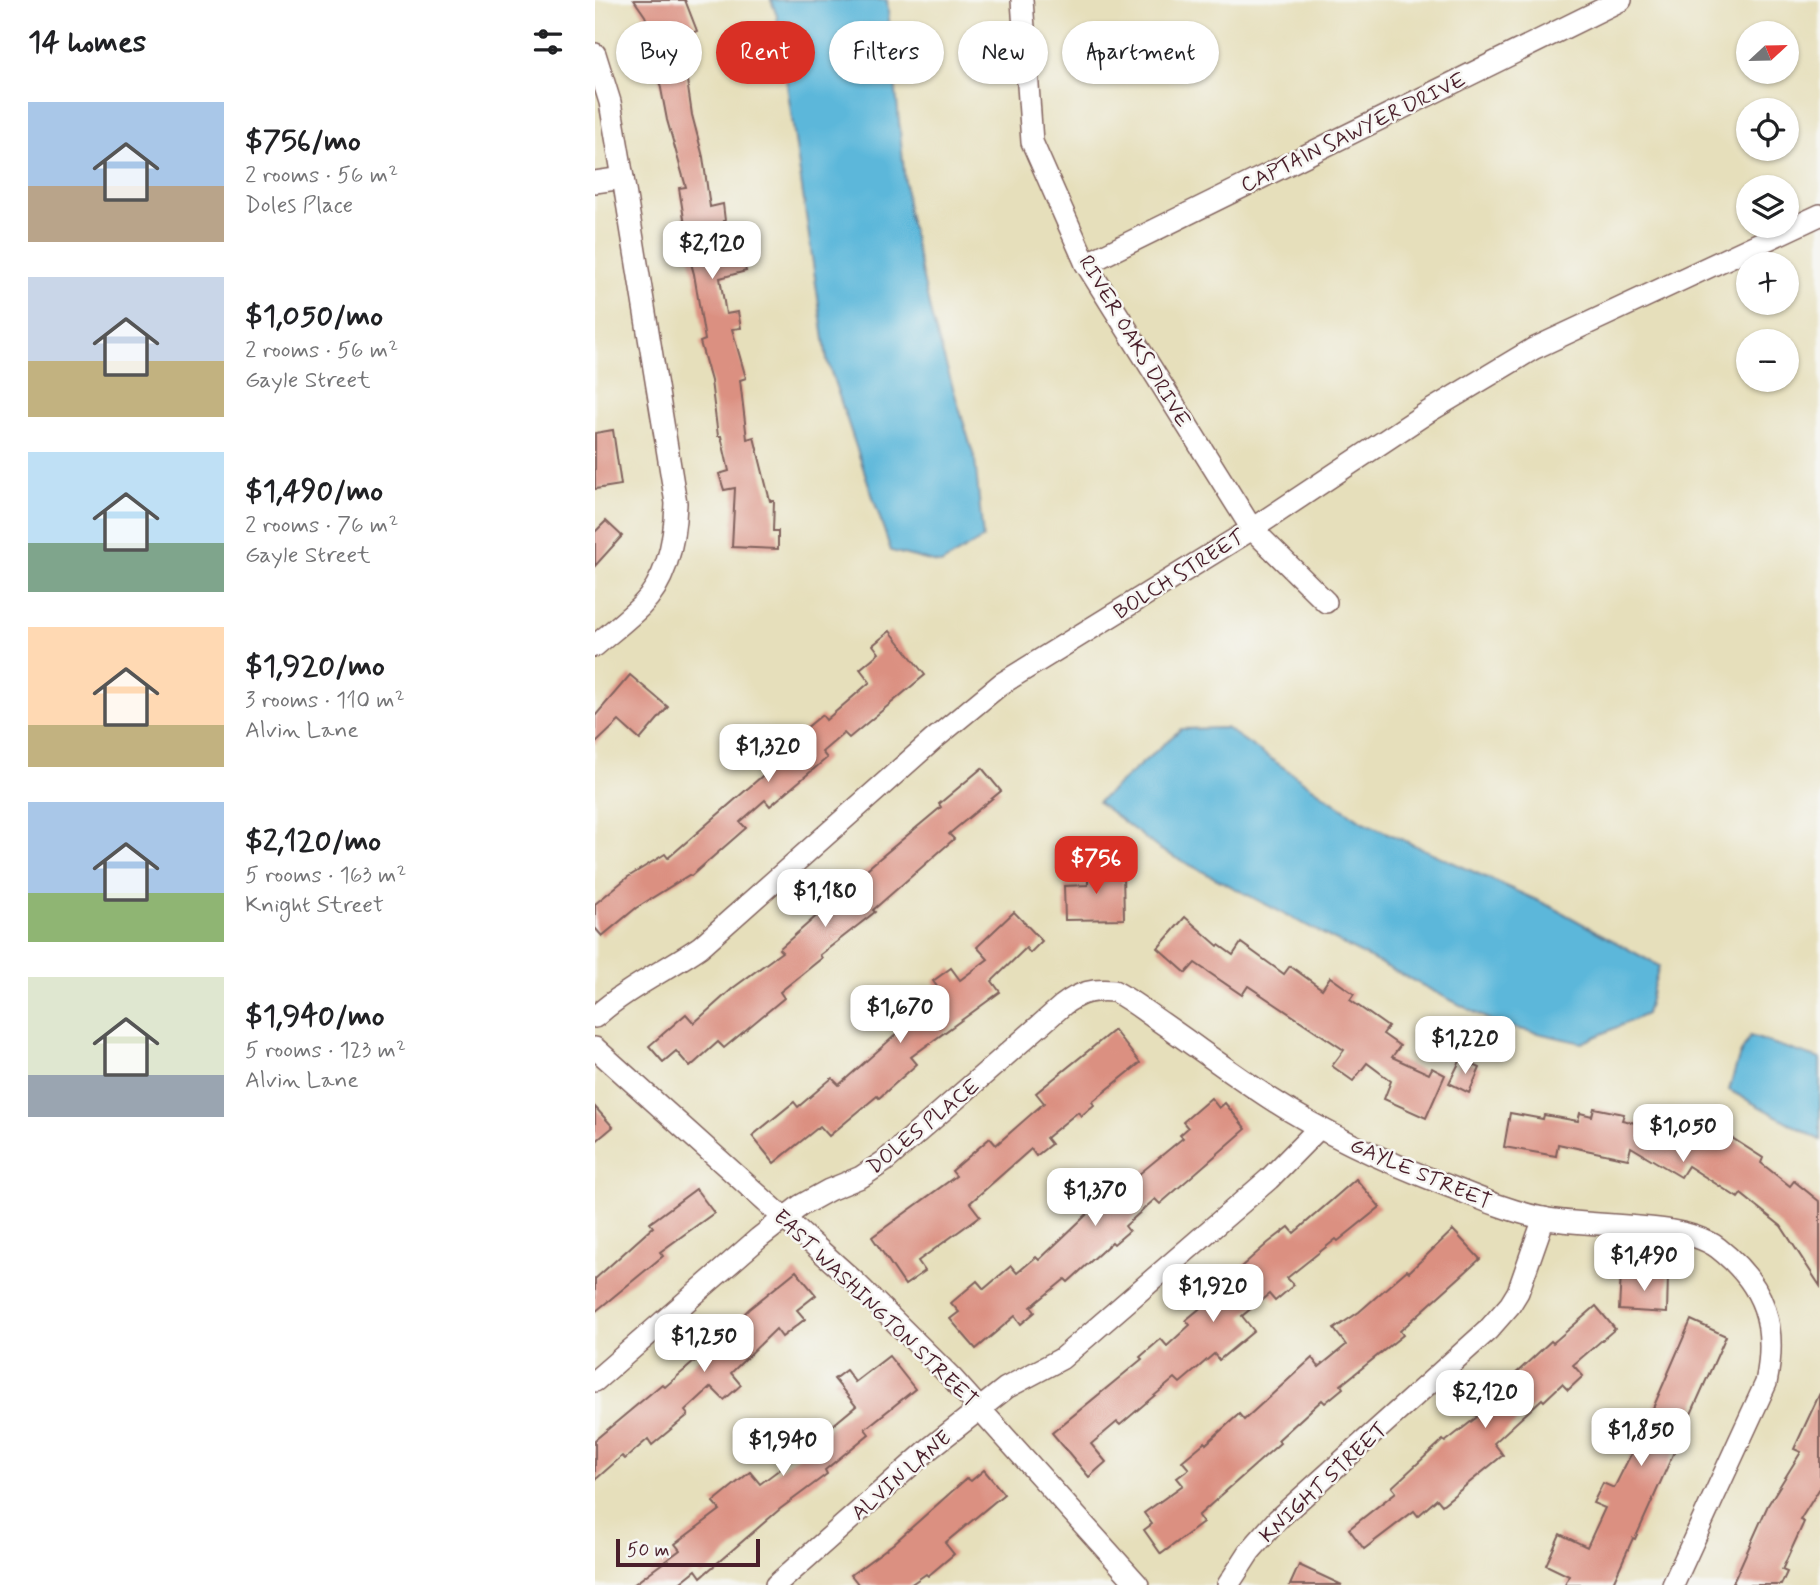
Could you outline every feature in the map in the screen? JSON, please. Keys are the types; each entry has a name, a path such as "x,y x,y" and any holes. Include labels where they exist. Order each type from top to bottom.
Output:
{"street":[{"name":"RIVER OAKS DRIVE","path":"1021,0 1032,142 1086,264 1252,529 1326,602"},
{"name":"CAPTAIN SAWYER DRIVE","path":"1086,264 1621,0"},
{"path":"595,54 610,102 624,178 676,503 670,551 658,581 643,604 595,646"},
{"path":"595,182 624,178"},
{"name":"BOLCH STREET","path":"595,1017 645,979 670,967 700,947 933,740 1001,684 1252,529 1428,412 1533,349 1820,215"},
{"name":"DOLES PLACE","path":"595,1381 784,1218 829,1190 860,1177 885,1161 1077,995 1095,989 1114,991 1122,995"},
{"name":"GAYLE STREET","path":"1122,995 1271,1098 1319,1128 1387,1163 1507,1209 1543,1218 1677,1232 1716,1247 1747,1276 1767,1314 1772,1356 1766,1383 1673,1585"},
{"name":"EAST WASHINGTON STREET","path":"595,1048 855,1282 980,1408 1138,1585"},
{"name":"ALVIN LANE","path":"776,1585 929,1449 980,1408 1006,1388 1061,1359 1269,1179 1319,1128"},
{"name":"KNIGHT STREET","path":"1228,1585 1250,1551 1278,1519 1489,1330 1510,1305 1525,1277 1543,1218"}],"water":[{"path":"771,0 887,0 889,21 829,21 829,84 895,84 908,212 932,319 975,460 983,538 941,564 891,551 827,360 787,84 815,84 815,21 778,21"},
{"path":"1226,728 1363,822 1554,908 1659,966 1646,1014 1582,1043 1497,1024 1159,849 1098,802 1181,729"},
{"path":"1750,1036 1820,1059 1820,1140 1729,1090 1739,1057"}],"building":[{"path":"634,0 685,0 693,21 647,21"},
{"path":"660,84 687,84 703,157 710,207 723,204 723,221 732,259 742,256 746,271 720,278 726,314 738,312 741,328 732,329 746,378 740,380 747,439 754,437 770,501 774,501 773,531 778,531 778,549 732,547 735,488 724,490 719,474 729,471 721,436 718,436 711,381 700,342 705,340 694,274 684,238 687,237 679,188 686,187 667,120"},
{"path":"613,430 621,485 595,489 595,433"},
{"path":"606,521 622,536 595,566 595,532"},
{"path":"890,631 925,675 849,738 844,733 822,752 827,758 770,806 765,800 740,822 746,828 691,876 636,908 602,936 595,928 595,904 628,877 665,854 668,858 792,750 787,744 822,715 826,720 870,682 860,669 879,653 873,645"},
{"path":"630,675 668,707 640,740 619,721 595,744 595,716"},
{"path":"982,768 1001,791 949,834 954,839 873,910 875,912 820,955 822,958 780,992 784,998 724,1048 718,1042 690,1067 676,1051 663,1062 649,1046 686,1014 694,1023 733,988 782,952 779,949 821,912 818,910 941,807 939,804"},
{"path":"1088,865 1110,865 1110,874 1123,873 1124,919 1065,920 1064,886 1088,885"},
{"path":"1014,912 1042,941 1030,953 1026,948 992,981 1000,992 911,1057 917,1064 879,1098 877,1096 829,1136 820,1126 774,1163 752,1136 794,1102 798,1107 832,1078 839,1085 899,1032 896,1029 943,995 933,981 951,968 960,980 988,959 977,947"},
{"path":"1185,917 1218,946 1233,955 1241,943 1284,974 1290,966 1322,989 1330,977 1354,994 1350,1000 1388,1027 1383,1034 1400,1046 1392,1057 1429,1074 1432,1068 1445,1075 1426,1118 1384,1099 1391,1081 1367,1063 1353,1081 1332,1066 1344,1050 1248,986 1242,995 1195,963 1186,973 1158,948"},
{"path":"1114,1030 1140,1063 1092,1102 1094,1105 1081,1116 1078,1112 1046,1138 1051,1144 1036,1156 1031,1149 970,1203 980,1216 918,1261 925,1271 905,1285 872,1237 956,1176 952,1171 990,1138 996,1145 1044,1103 1036,1093"},
{"path":"1461,1059 1480,1068 1469,1093 1449,1083"},
{"path":"1211,1098 1219,1108 1225,1103 1246,1129 1160,1204 1155,1199 1125,1226 1129,1231 1114,1244 1112,1242 1068,1282 1065,1279 1031,1307 1035,1312 1021,1324 1015,1316 976,1349 950,1319 959,1312 951,1303 977,1281 984,1289 1011,1266 1017,1273 1036,1257 1039,1260 1123,1180 1127,1184 1183,1138 1180,1135 1188,1128 1183,1122"},
{"path":"595,1107 613,1127 595,1142"},
{"path":"1594,1108 1624,1114 1622,1120 1653,1127 1661,1114 1679,1124 1681,1120 1715,1141 1721,1131 1763,1158 1761,1163 1790,1186 1794,1181 1820,1202 1820,1286 1781,1226 1741,1194 1738,1198 1688,1166 1681,1177 1631,1147 1628,1159 1558,1144 1556,1156 1504,1147 1510,1113 1543,1119 1544,1115 1578,1121 1580,1113 1592,1116"},
{"path":"1356,1179 1380,1207 1287,1278 1294,1285 1275,1301 1269,1294 1242,1316 1254,1331 1219,1360 1214,1354 1180,1383 1175,1378 1120,1425 1117,1422 1091,1444 1106,1462 1089,1477 1052,1433 1142,1359 1140,1357 1161,1339 1167,1346 1190,1325 1186,1320 1227,1286 1224,1282 1268,1243 1289,1227 1294,1233"},
{"path":"696,1189 714,1213 660,1252 663,1256 595,1312 595,1279 653,1227 650,1223"},
{"path":"1453,1230 1480,1259 1400,1331 1403,1335 1341,1385 1343,1388 1325,1403 1322,1400 1278,1440 1280,1443 1198,1516 1203,1523 1161,1554 1144,1530 1152,1524 1144,1513 1183,1485 1177,1478 1189,1469 1182,1461 1205,1442 1206,1444 1239,1414 1244,1420 1312,1358 1319,1367 1346,1345 1334,1329 1359,1312 1407,1270 1409,1272"},
{"path":"796,1271 816,1295 797,1310 805,1319 782,1337 776,1329 731,1373 741,1385 724,1400 711,1387 685,1411 688,1415 652,1445 648,1439 625,1459 622,1456 595,1480 595,1440 662,1384 665,1387 749,1309"},
{"path":"1621,1273 1668,1275 1667,1313 1619,1310"},
{"path":"1596,1306 1615,1329 1573,1365 1583,1376 1568,1390 1562,1384 1544,1401 1542,1399 1494,1443 1503,1455 1442,1505 1437,1499 1418,1516 1414,1511 1364,1549 1349,1529 1396,1492 1392,1487 1443,1440 1445,1442 1477,1417 1473,1412 1551,1341 1553,1343"},
{"path":"1691,1320 1726,1336 1635,1539 1633,1538 1612,1585 1565,1585 1569,1576 1546,1565 1560,1534 1587,1547 1605,1508 1593,1503 1603,1483 1614,1488 1636,1444 1642,1446 1655,1417 1650,1415"},
{"path":"889,1356 915,1389 865,1429 869,1434 825,1470 827,1474 780,1509 701,1577 696,1570 677,1585 633,1585 680,1550 675,1544 720,1510 713,1502 750,1472 760,1484 816,1442 815,1440 856,1406 834,1379 846,1370 855,1382"},
{"path":"1820,1393 1820,1488 1800,1520 1804,1522 1782,1570 1787,1572 1781,1585 1732,1585 1768,1505 1801,1452 1794,1449"},
{"path":"984,1470 1004,1494 945,1543 954,1554 928,1576 926,1574 910,1585 859,1585 851,1575 893,1544 967,1478 971,1481"},
{"path":"1299,1565 1342,1585 1290,1585"}]}
